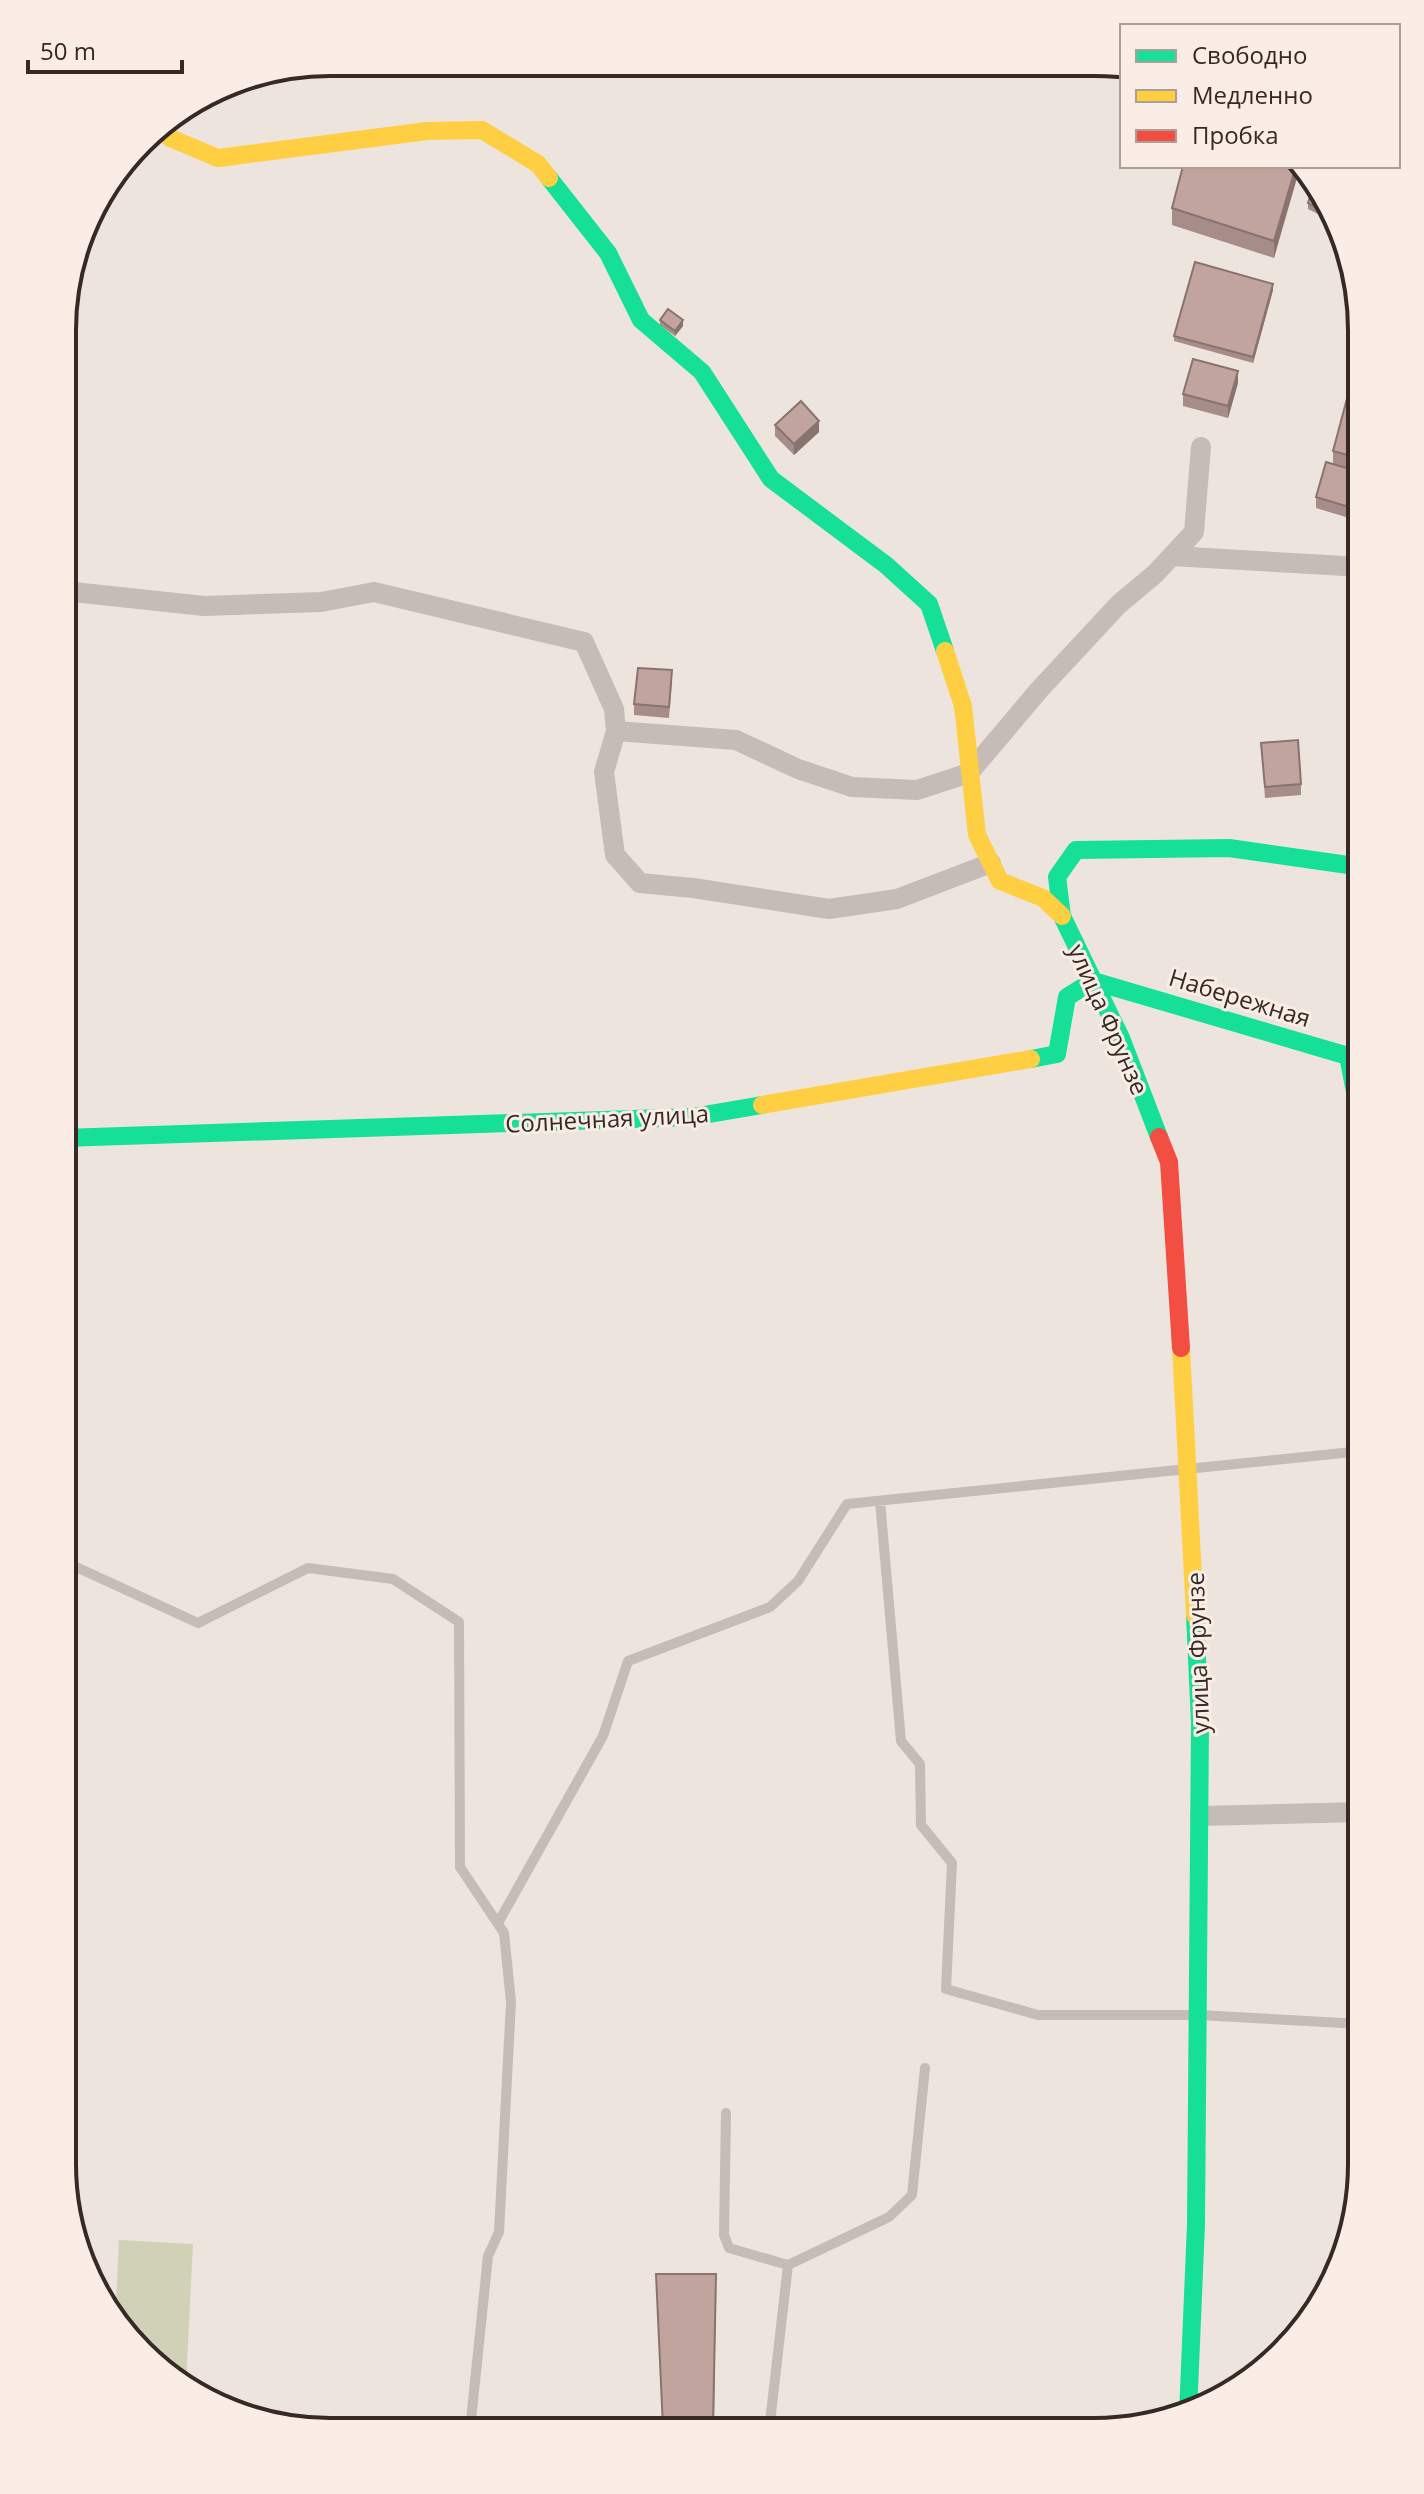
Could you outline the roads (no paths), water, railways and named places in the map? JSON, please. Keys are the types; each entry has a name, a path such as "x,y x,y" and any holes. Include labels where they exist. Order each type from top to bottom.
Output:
{"street":[{"path":"168,135 218,158 427,131 482,130 538,164 608,253 641,320 702,372 771,479 886,565 929,604 963,706 977,835 1000,881 1043,898 1062,916"},
{"path":"616,731 736,740 798,769 852,787 917,790 969,773 1039,690 1119,604 1155,574 1194,532 1201,447"},
{"path":"1172,556 1348,563"},
{"path":"76,592 204,606 321,602 374,592 584,642 614,709 616,731 604,772 615,855 640,883 829,909 897,899 991,863"},
{"path":"1062,916 1057,877 1076,850 1229,848 1348,865"},
{"name":"улица Фрунзе","path":"1062,916 1121,1038 1169,1162 1189,1469 1200,1723 1196,2224 1189,2399"},
{"name":"Набережная","path":"1093,981 1348,1056"},
{"name":"Солнечная улица","path":"76,1138 692,1117 1057,1054 1067,997 1093,981"},
{"path":"1200,1816 1347,1812"}],"lane":[{"path":"498,1923 603,1736 628,1661 770,1607 798,1581 847,1504 1347,1453"},
{"path":"880,1501 901,1741 920,1764 921,1825 952,1863 946,1989 1038,2015 1199,2015 1347,2023"},
{"path":"76,1567 198,1623 308,1568 393,1579 459,1622 460,1867 504,1933 511,2002 499,2232 488,2256 471,2418"},
{"path":"726,2113 724,2235 729,2248 788,2265 889,2217 912,2195 925,2068"},
{"path":"770,2418 788,2265"}]}
